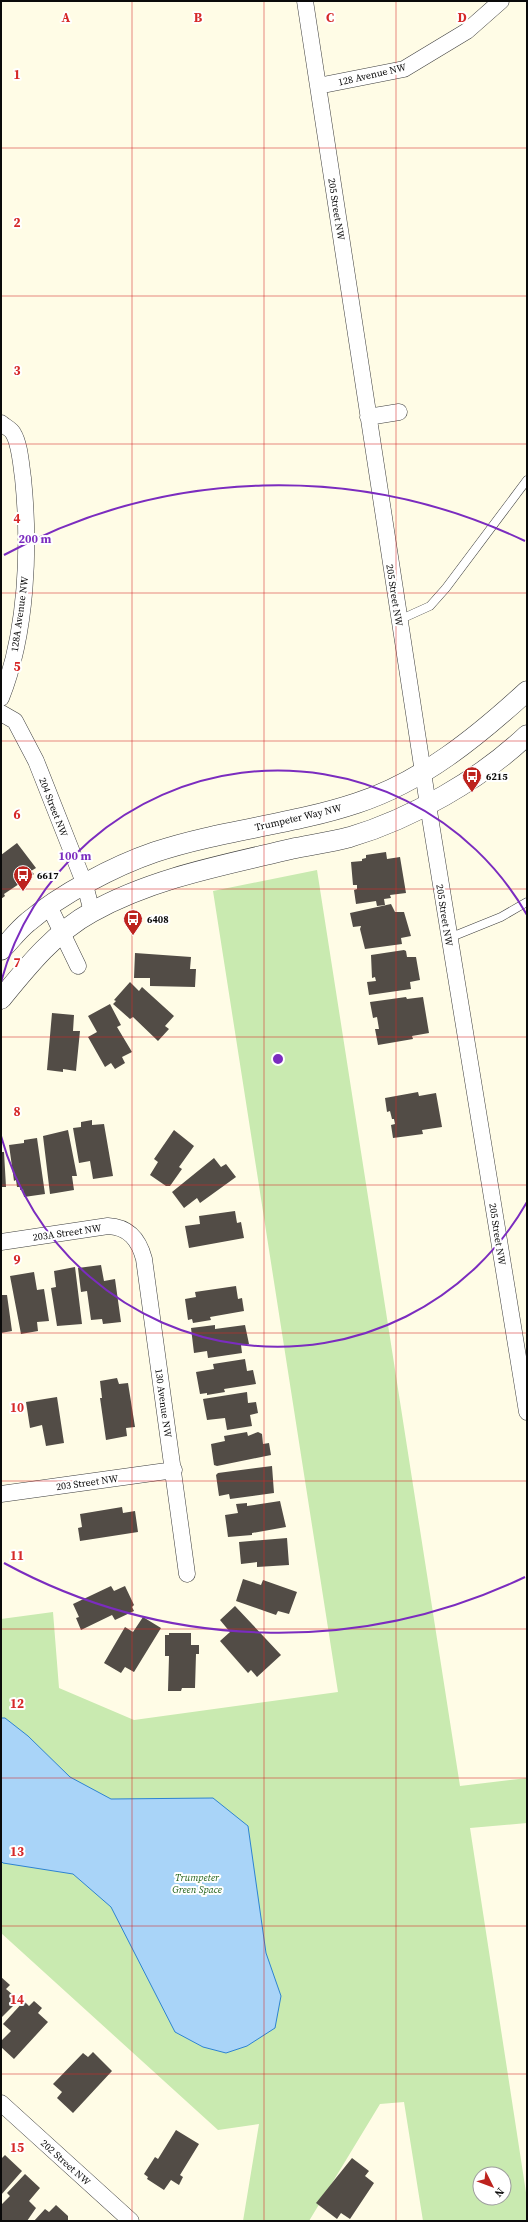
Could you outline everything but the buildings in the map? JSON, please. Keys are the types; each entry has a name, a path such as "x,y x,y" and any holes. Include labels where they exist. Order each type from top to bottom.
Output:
{"street":[{"name":"205 Street NW","path":"305,1 428,805 527,1411"},
{"name":"128 Avenue NW","path":"318,86 404,69 467,31 501,1"},
{"path":"368,416 399,412"},
{"name":"128A Avenue NW","path":"1,698 10,676 25,581 26,531 24,488 19,453 7,428"},
{"name":"Trumpeter Way NW","path":"1,950 28,922 49,906 110,871 155,852 357,803 423,773 500,715 527,691"},
{"name":"204 Street NW","path":"1,713 15,721 36,761 85,885 92,912"},
{"path":"1,999 21,974 61,933 92,912 142,889 196,872 350,837 428,805 486,768 527,735"},
{"path":"49,906 78,966"},
{"name":"203A Street NW","path":"1,1242 108,1226 124,1229 132,1235"},
{"name":"130 Avenue NW","path":"132,1235 142,1249 144,1259 188,1574"},
{"name":"203 Street NW","path":"1,1494 174,1470"},
{"name":"202 Street NW","path":"1,2103 130,2221"}],"lane":[{"path":"399,620 430,606 446,588 527,480"},
{"path":"449,938 501,917 527,902"}],"green space":[{"name":"Trumpeter Green Space","path":"317,870 460,1786 527,1778 527,1823 470,1828 527,2199 527,2221 423,2221 404,2102 380,2104 309,2221 243,2221 259,2124 218,2130 1,1933 1,1619 53,1612 59,1688 134,1720 338,1692 213,891"}],"water":[{"path":"1,1718 5,1718 28,1736 70,1777 111,1799 213,1798 248,1826 266,1953 281,1996 275,2028 247,2046 226,2053 203,2047 175,2032 111,1907 73,1874 3,1863 1,1861"}],"place":[{"name":"6215","path":"472,793"},
{"name":"6617","path":"23,892"},
{"name":"6408","path":"133,936"}]}
